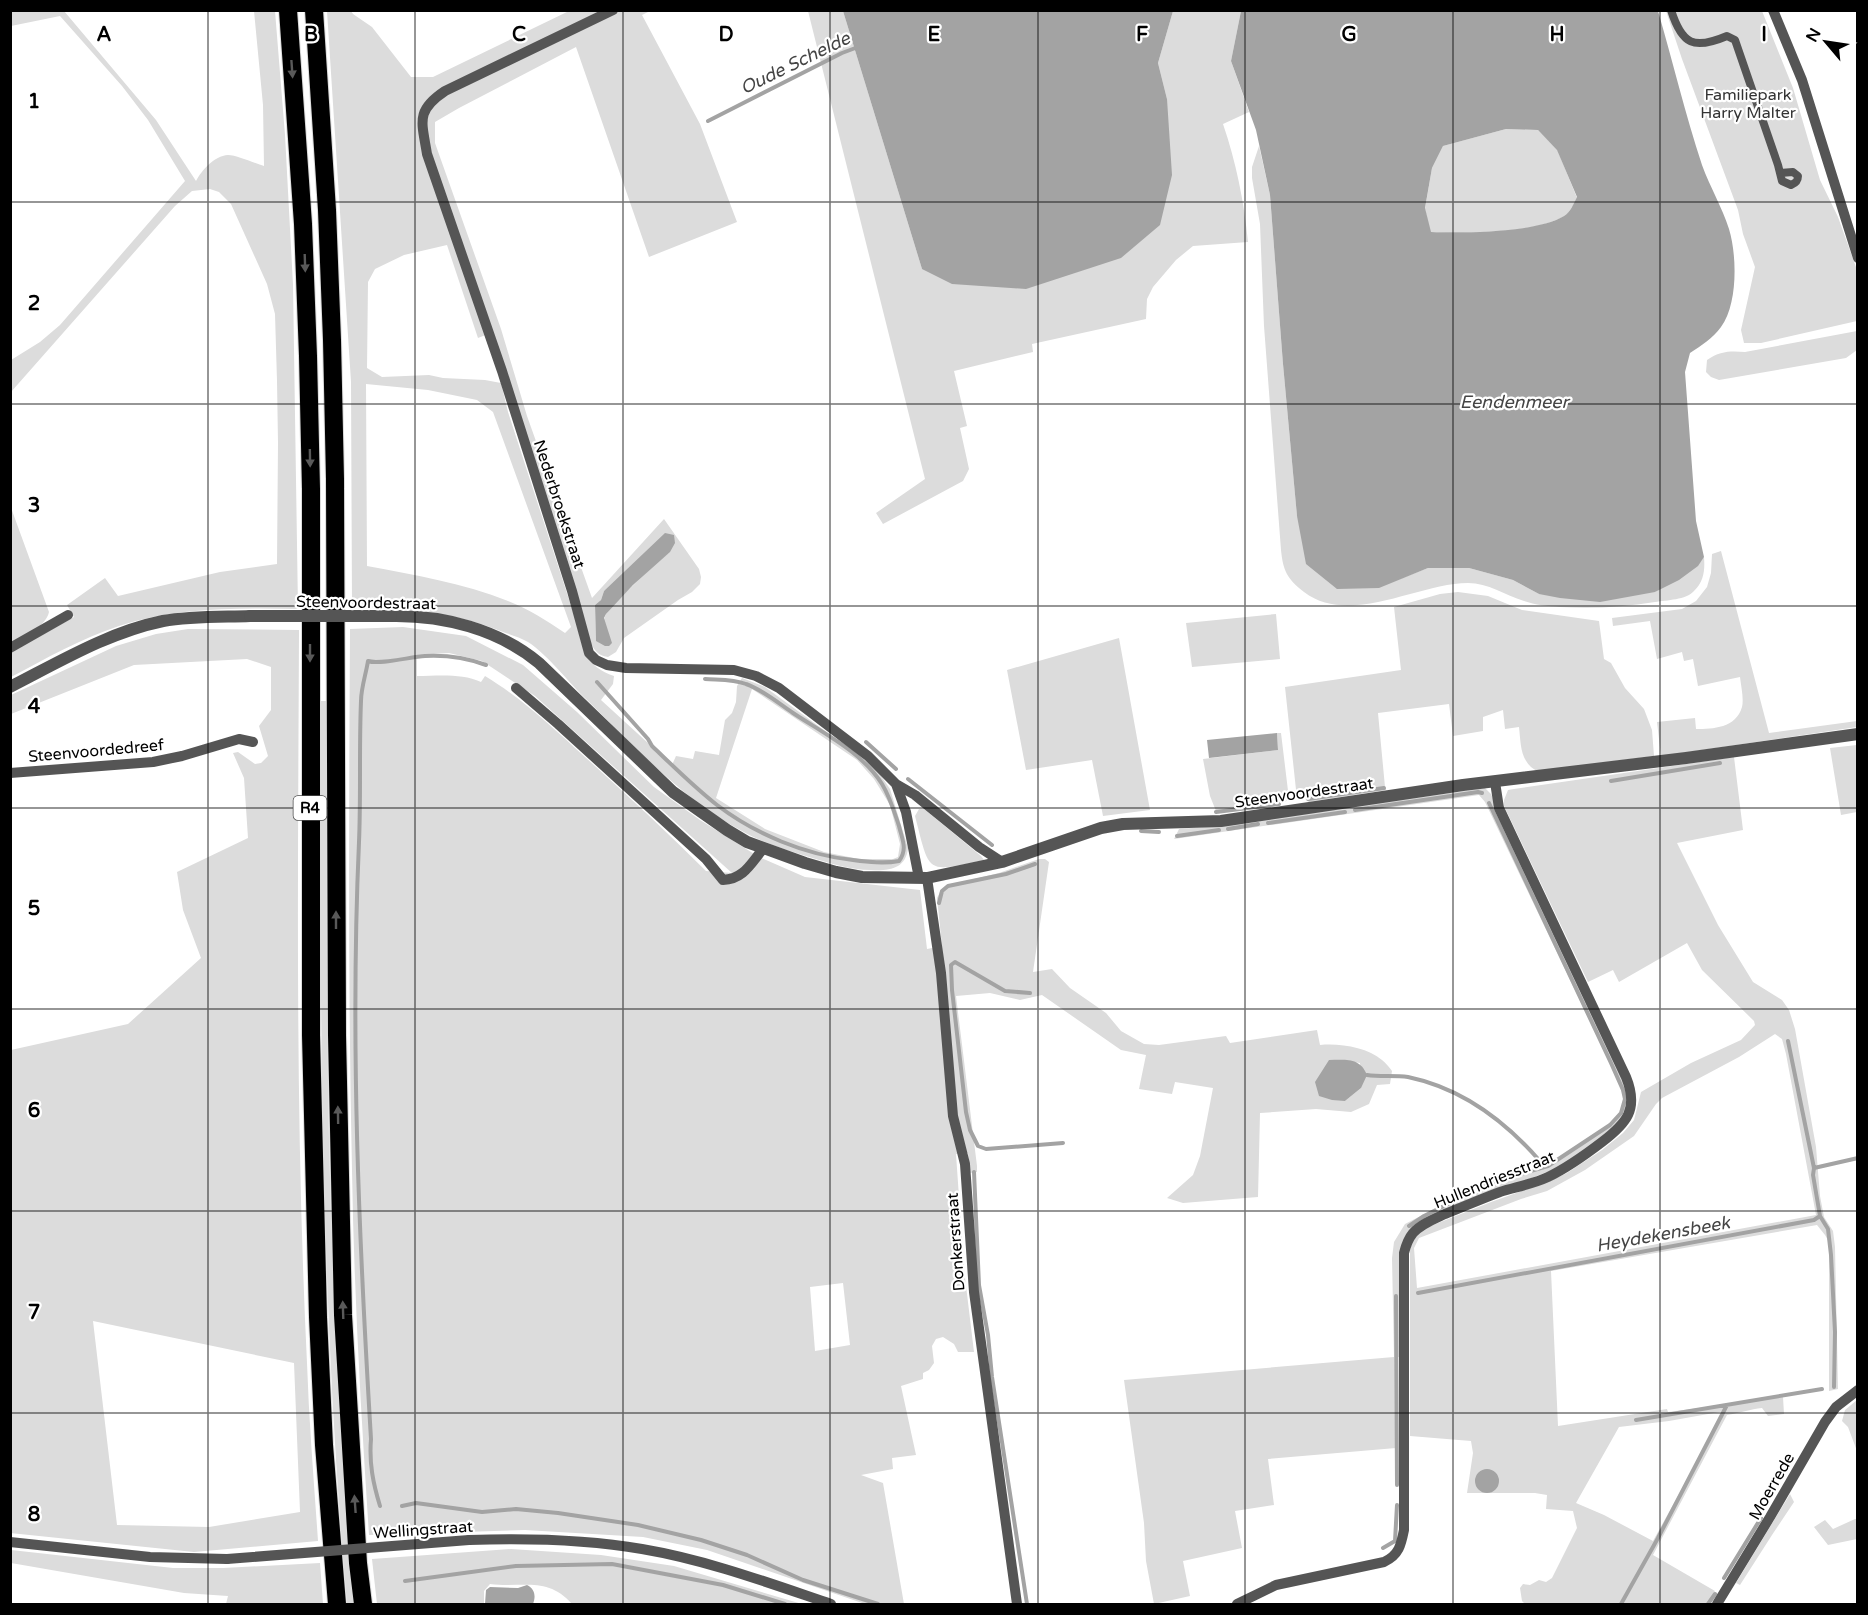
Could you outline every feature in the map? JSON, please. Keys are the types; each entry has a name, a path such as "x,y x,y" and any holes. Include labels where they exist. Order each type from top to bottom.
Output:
{"highway":[{"name":"R4","path":"288,10 303,224 308,356 311,1024 318,1317 325,1457 337,1605"},
{"name":"R4","path":"314,10 327,210 332,340 335,490 336,1035 343,1315 358,1563 363,1605"}],"street":[{"name":"Nederbroekstraat","path":"613,10 445,91 430,101 422,116 427,154 502,370 572,591 589,653 607,666 734,670 756,676 779,688 868,756 896,784 915,795 979,847 1002,862"},
{"path":"1671,10 1683,37 1691,42 1700,44 1727,36 1735,40 1780,173"},
{"path":"1773,10 1802,80 1857,258"},
{"path":"10,648 68,615"},
{"name":"Steenvoordestraat","path":"10,687 108,639 146,625 186,618 391,616 419,617 461,624 520,648 544,668 673,792 727,830 763,849 805,864 862,877 923,878 1002,862 1101,828 1123,824 1221,821 1463,785 1686,758 1857,734"},
{"path":"516,688 706,859 723,880 740,876 763,849"},
{"name":"Steenvoordedreef","path":"10,773 153,762 182,756 240,738 253,742"},
{"name":"Hullendriesstraat","path":"1237,1605 1276,1585 1384,1562 1393,1557 1401,1546 1404,1530 1404,1253 1414,1231 1427,1222 1497,1193 1548,1177 1586,1154 1615,1132 1629,1113 1632,1102 1631,1089 1499,808 1495,782"},
{"name":"Donkerstraat","path":"896,784 906,812 923,878 941,973 953,1116 965,1164 974,1292 1017,1605"},
{"name":"Moerrede","path":"1717,1605 1825,1422 1836,1407 1857,1390"},
{"name":"Wellingstraat","path":"10,1542 150,1557 227,1559 469,1540 558,1539 643,1549 715,1566 831,1605"}],"green space":[{"path":"10,11 64,11 156,120 196,181 209,164 223,156 236,156 264,166 263,105 254,11 275,11 285,135 293,285 298,609 208,610 141,620 91,636 11,677 11,652 74,617 67,605 105,578 118,596 220,572 277,564 278,443 275,314 267,284 231,204 219,192 210,189 192,191 175,206 11,392 11,360 40,342 60,325 185,181 148,120 122,86 60,16 11,26"},
{"path":"327,11 351,11 372,27 411,77 433,77 569,11 650,11 642,15 700,124 737,222 649,257 576,47 435,122 435,143 501,329 527,416 592,598 664,519 699,569 700,584 692,592 624,638 616,652 608,657 601,655 594,648 589,639 493,332 478,338 447,245 404,255 375,269 368,282 367,368 382,377 429,375 501,383 508,412 584,650 598,668 614,676 613,684 601,700 672,765 676,756 693,759 695,751 719,755 725,720 732,713 736,702 737,686 742,678 765,687 879,773 890,789 908,848 904,860 890,869 863,870 824,862 783,849 742,831 699,804 679,788 641,754 543,654 522,639 485,625 429,612 352,607 351,382","holes":["366,384 428,390 477,400 493,412 571,627 565,633 523,608 474,589 367,566","670,552 612,606 606,614 596,641 595,605 601,600 604,591","752,689 857,760 874,779 890,805 900,844 898,857 859,859 824,852 765,829 716,798"]},
{"path":"808,11 843,11 922,269 1167,99 1158,63 1173,11 1241,11 1231,61 1249,112 1223,124 1239,182 1248,242 1193,246 1176,260 1153,287 1147,299 1146,319 1032,344 1033,352 954,371 967,426 960,428 969,469 963,481 883,524 876,513 925,479"},
{"name":"Familiepark Harry Malter","path":"1666,11 1762,11 1793,88 1820,180 1838,217 1857,270 1857,321 1761,343 1744,343 1741,330 1755,267 1743,234 1738,210"},
{"path":"1506,129 1538,130 1557,149 1577,198 1570,210 1566,215 1551,222 1518,229 1430,232 1425,209 1432,168 1443,146"},
{"path":"1259,146 1270,195 1297,516 1379,587 1428,568 1469,568 1513,580 1539,594 1655,592 1697,566 1704,557 1703,575 1691,594 1671,600 1620,606 1572,608 1533,603 1489,587 1468,583 1428,589 1363,605 1342,605 1322,602 1304,592 1294,583 1285,569 1281,550 1264,326 1260,224 1252,178 1252,167"},
{"path":"1857,331 1857,350 1846,358 1719,380 1706,372 1707,360 1721,353 1745,352"},
{"path":"10,505 49,612 39,627 11,643"},
{"path":"1721,551 1769,733 1857,721 1857,727 1661,756 1657,722 1695,718 1696,729 1716,728 1729,723 1735,719 1742,707 1740,677 1698,686 1693,659 1684,661 1682,652 1657,659 1650,621 1613,626 1612,618 1682,609 1696,601 1707,587 1711,573 1712,554"},
{"path":"1458,592 1488,596 1522,610 1599,621 1604,659 1611,663 1625,688 1644,709 1652,730 1654,756 1537,771 1524,758 1519,727 1505,729 1503,710 1483,717 1483,731 1453,736 1449,704 1378,713 1386,790 1309,802 1304,798 1297,799 1285,687 1401,670 1394,607 1440,594"},
{"path":"1276,614 1280,659 1192,667 1186,623"},
{"path":"403,627 466,636 523,665 577,712 654,787 700,820 759,857 805,877 920,890 927,949 942,946 937,898 940,892 949,885 1045,859 1049,862 1033,972 1052,969 1070,988 1106,1013 1121,1031 1144,1044 1159,1045 1226,1036 1230,1043 1317,1030 1320,1045 1352,1047 1369,1052 1382,1060 1392,1071 1390,1084 1377,1085 1369,1104 1351,1112 1316,1109 1260,1113 1258,1197 1183,1203 1167,1198 1193,1175 1200,1156 1213,1088 1175,1082 1172,1094 1139,1089 1146,1055 1121,1050 1042,995 1020,1000 990,993 956,996 977,1166 977,1172 970,1173 968,1153 956,1154 964,1269 974,1352 958,1352 954,1344 943,1337 936,1339 932,1346 934,1363 929,1370 923,1373 923,1379 901,1386 916,1455 892,1458 893,1469 861,1475 883,1483 904,1604 865,1604 707,1550 643,1537 525,1530 369,1535 358,1353 352,1171 349,968 350,629","holes":["449,653 482,661 535,696 732,873 706,871 549,725 512,694 485,676 481,682 458,676 417,676 417,655","1338,1060 1360,1063 1361,1088 1345,1101","843,1283 850,1345 815,1351 810,1287"]},
{"path":"188,629 299,630 298,996 301,1180 308,1385 318,1541 194,1552 10,1533 11,1050 128,1024 201,958 183,910 177,872 248,838 244,778 233,753 238,752 255,764 261,763 268,756 259,726 271,710 271,667 247,659 134,665 11,714 11,695 116,646 156,634","holes":["93,1321 294,1363 300,1512 209,1527 117,1525"]},
{"path":"1119,638 1150,810 1103,816 1092,760 1026,770 1007,670"},
{"path":"320,701 327,701 327,996 331,1218 338,1370 355,1604 347,1604 331,1379 321,1040"},
{"path":"1277,733 1281,733 1289,799 1285,802 1216,811 1210,796 1203,759 1278,750"},
{"path":"1857,745 1857,812 1841,815 1830,748"},
{"path":"1734,757 1743,830 1677,843 1718,925 1753,982 1782,1000 1789,1010 1795,1029 1816,1147 1820,1196 1824,1217 1833,1231 1835,1247 1838,1389 1829,1391 1829,1242 1817,1225 1551,1271 1558,1426 1667,1409 1668,1412 1783,1397 1784,1414 1768,1416 1762,1408 1727,1415 1653,1555 1715,1591 1707,1604 1525,1604 1522,1601 1520,1588 1523,1584 1530,1585 1539,1580 1546,1582 1552,1578 1577,1528 1573,1511 1546,1509 1547,1495 1467,1493 1473,1453 1471,1441 1410,1436 1410,1249 1415,1236 1423,1229 1567,1173 1623,1133 1634,1120 1641,1092 1691,1063 1741,1040 1755,1025 1754,1021 1702,970 1687,943 1619,982 1613,970 1588,982 1504,806 1504,800 1508,790","holes":["1775,1034 1782,1039 1786,1054 1816,1215 1417,1288 1414,1248 1419,1238 1547,1191 1585,1170 1634,1136 1662,1098 1739,1057","1725,1411 1653,1541 1576,1503 1619,1427"]},
{"path":"1485,788 1491,794 1627,1087 1626,1109 1617,1123 1588,1148 1555,1169 1502,1189 1409,1231 1401,1357 1395,1357 1396,1448 1268,1459 1274,1505 1235,1511 1242,1548 1183,1561 1190,1596 1154,1604 1146,1561 1144,1523 1124,1380 1394,1357 1392,1258 1394,1242 1405,1224 1479,1186 1567,1154 1611,1124 1621,1110 1624,1097 1485,802 1479,795 1174,839 1179,829 1219,826"},
{"path":"919,809 924,809 984,860 950,867 933,865 924,849 915,816"},
{"path":"1857,1400 1857,1451 1848,1427 1842,1421 1845,1410"},
{"path":"1790,1494 1794,1502 1740,1585 1736,1583"},
{"path":"1857,1519 1857,1539 1828,1545 1814,1527 1825,1520 1833,1529"},
{"path":"511,1549 601,1555 674,1566 802,1604 572,1604 563,1595 544,1586 490,1584 484,1591 484,1604 377,1604 372,1559"},
{"path":"11,1550 173,1568 320,1563 323,1604 226,1604 228,1596 184,1593 11,1563"}],"water":[{"path":"843,11 1173,11 1158,63 1167,99 1172,175 1160,225 1121,258 1026,289 952,284 922,269"},
{"name":"Eendenmeer","path":"1241,11 1658,11 1696,146 1729,229 1734,252 1733,293 1727,317 1714,335 1690,353 1685,372 1696,521 1704,557 1698,566 1679,580 1655,592 1600,602 1539,594 1513,580 1469,568 1428,568 1379,588 1337,589 1306,564 1297,516 1270,195 1256,130 1231,61","holes":["1506,129 1538,130 1557,150 1577,197 1566,215 1552,222 1518,229 1431,232 1425,208 1432,168 1443,146"]},
{"path":"665,533 674,535 675,543 670,552 633,585 604,618 612,643 605,646 596,641 595,605 601,600 604,591"},
{"path":"1277,733 1278,750 1209,758 1207,740"},
{"path":"1329,1060 1356,1062 1367,1075 1361,1088 1345,1101 1319,1096 1315,1082"},
{"path":"1487,1469 1492,1470 1498,1476 1498,1486 1492,1492 1487,1493 1482,1492 1476,1486 1475,1481 1476,1476 1482,1470"},
{"path":"527,1585 534,1593 533,1604 485,1604 486,1590 490,1587 518,1588"}],"waterway":[{"name":"Oude Schelde","path":"708,121 858,47"},
{"path":"380,1506 371,1465 357,1140 355,991 362,691 368,661 440,656 486,665"},
{"path":"597,682 652,746 676,769 717,805 748,825 781,842 817,853 870,862 899,861 904,844 894,810 882,784 864,762 841,744 758,690 736,681 705,679"},
{"path":"866,742 896,769"},
{"path":"1611,781 1720,763"},
{"path":"908,779 992,845"},
{"path":"1308,799 1384,788"},
{"path":"1355,810 1482,793"},
{"path":"1409,1226 1490,1183 1548,1166 1610,1125 1621,1113 1625,1099 1611,1063 1489,803"},
{"path":"1216,812 1279,804"},
{"path":"1268,823 1345,812"},
{"path":"1228,829 1258,824"},
{"path":"1177,836 1219,830"},
{"path":"1141,831 1159,832"},
{"path":"939,903 942,891 948,886 1006,874 1035,864"},
{"path":"1030,993 1005,991 955,962 951,965 966,1112 970,1130 978,1146 986,1149 1063,1143"},
{"path":"1788,1041 1814,1168"},
{"path":"1367,1075 1408,1077 1446,1089 1496,1119 1539,1160"},
{"name":"Heydekensbeek","path":"1418,1293 1814,1220 1820,1216 1813,1175 1814,1168 1858,1158"},
{"path":"974,1172 979,1285 1027,1604"},
{"path":"1820,1216 1828,1229 1831,1255 1835,1332 1834,1387"},
{"name":"Heydekensbeek","path":"1396,1296 1397,1485"},
{"path":"1636,1420 1822,1389"},
{"path":"1621,1604 1727,1405"},
{"path":"402,1506 416,1503 482,1512 516,1509 638,1525 701,1540 747,1555 803,1580 878,1604"},
{"name":"Heydekensbeek","path":"1383,1548 1395,1541 1397,1505"},
{"path":"1724,1578 1761,1518"},
{"path":"405,1581 516,1566 612,1564 723,1585 785,1604"},
{"path":"1708,1604 1715,1594"}]}
